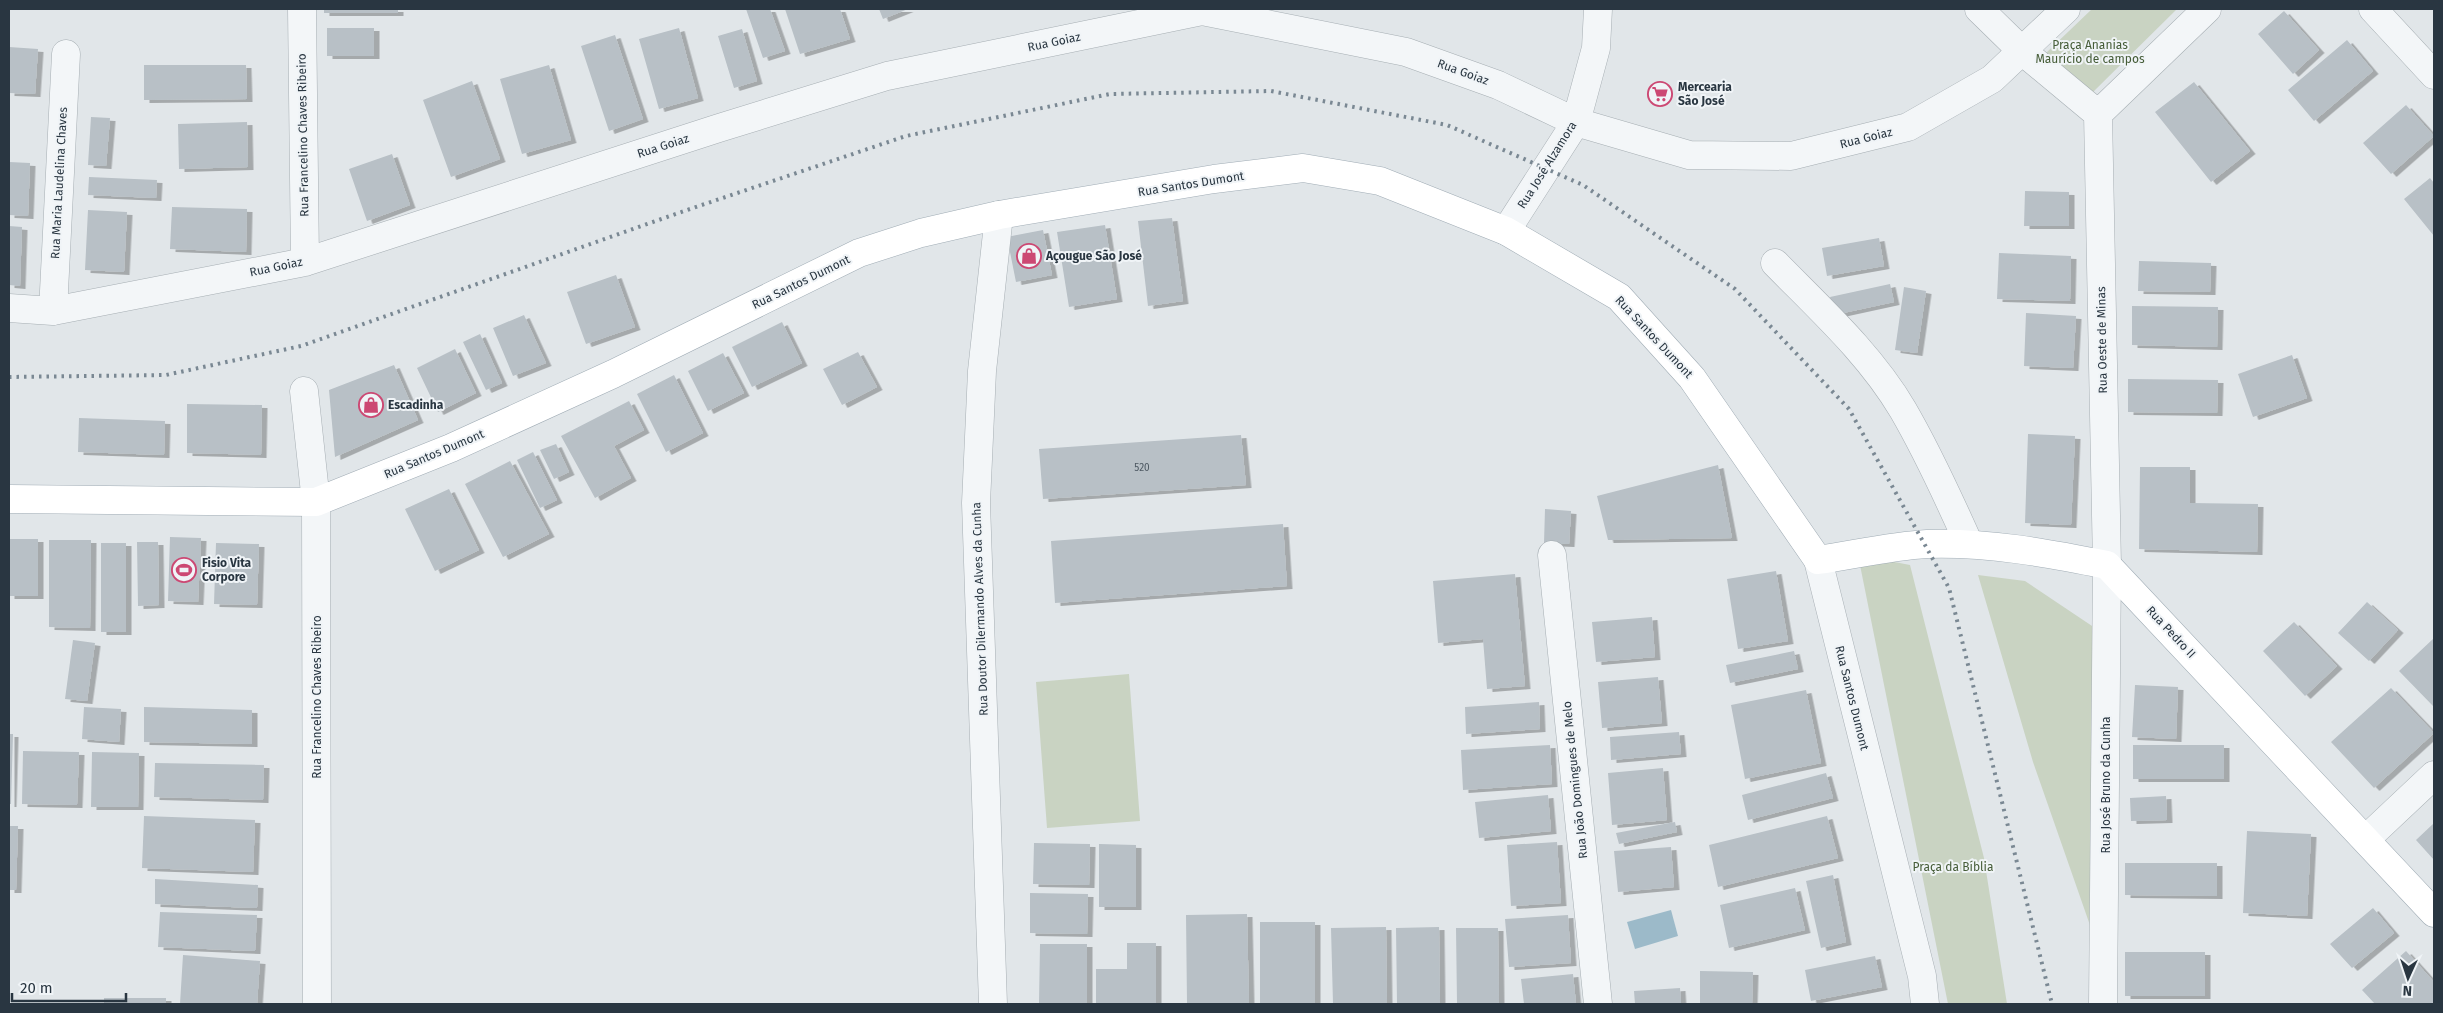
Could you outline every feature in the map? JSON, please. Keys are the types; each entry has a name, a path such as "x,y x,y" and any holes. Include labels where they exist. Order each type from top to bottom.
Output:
{"main road":[{"name":"Rua Santos Dumont","path":"9,499 316,502 451,448 604,378 859,253 921,233 999,215 1214,179 1303,168 1380,181 1506,231 1619,297 1692,378 1818,560"},
{"path":"1818,560 1925,544 1969,544 2030,549 2107,565"},
{"name":"Rua Pedro II","path":"2107,565 2434,912"}],"street":[{"name":"Rua Francelino Chaves Ribeiro","path":"302,9 304,262"},
{"name":"Rua José Alzamora","path":"1506,231 1576,122 1596,48 1598,9"},
{"path":"1979,9 2021,50 2098,114 2207,9"},
{"name":"Rua Goiaz","path":"9,308 53,311 304,262 719,128 887,76 1202,10 1406,52 1498,85 1576,122 1690,155 1791,156 1908,127 1992,78 2066,9"},
{"path":"2373,9 2434,76"},
{"name":"Rua Maria Laudelina Chaves","path":"53,311 66,54"},
{"name":"Rua Oeste de Minas","path":"2098,114 2107,565"},
{"name":"Rua Doutor Dilermando Alves da Cunha","path":"993,1004 976,503 982,371 999,215"},
{"path":"1776,263 1862,354 1902,409 1938,475 1969,544"},
{"name":"Rua Francelino Chaves Ribeiro","path":"304,391 316,502 317,1004"},
{"name":"Rua João Domingues de Melo","path":"1552,555 1598,1004"},
{"name":"Rua Santos Dumont","path":"1818,560 1922,976 1925,1004"},
{"name":"Rua José Bruno da Cunha","path":"2103,1004 2107,565"},
{"path":"2366,840 2434,775"}],"green space":[{"name":"Praça Ananias Maurício de campos","path":"2092,9 2177,9 2091,94 2046,53"},
{"name":"Praça da Bíblia","path":"1858,555 1910,565 1984,858 2007,1004 1948,1004"},
{"path":"1978,575 2025,581 2104,634 2092,931 2033,762"},
{"path":"1129,674 1140,821 1047,828 1036,682"}],"water":[{"path":"1671,910 1678,936 1635,949 1627,922"}],"building":[{"path":"324,9 398,9 398,13 324,13"},
{"path":"746,9 770,9 785,51 763,58"},
{"path":"785,9 840,9 850,39 800,54"},
{"path":"879,9 908,9 883,19"},
{"path":"2284,11 2319,50 2293,74 2258,34"},
{"path":"327,28 374,28 374,56 327,56"},
{"path":"679,28 698,98 659,109 639,39"},
{"path":"742,29 757,81 734,88 718,36"},
{"path":"615,35 643,119 609,131 581,46"},
{"path":"2347,40 2373,71 2314,121 2288,90"},
{"path":"9,47 38,49 35,94 9,93"},
{"path":"144,65 246,65 247,99 144,100"},
{"path":"549,65 571,140 522,154 500,79"},
{"path":"472,81 500,159 451,177 423,100"},
{"path":"2194,82 2250,151 2211,182 2155,112"},
{"path":"2406,105 2434,136 2391,174 2363,143"},
{"path":"91,117 110,118 106,166 88,165"},
{"path":"247,122 248,167 179,169 178,124"},
{"path":"392,154 410,205 367,221 349,169"},
{"path":"9,162 30,163 28,216 9,215"},
{"path":"89,177 157,180 156,198 88,195"},
{"path":"2430,178 2434,183 2434,236 2404,199"},
{"path":"2025,191 2069,192 2069,226 2024,226"},
{"path":"172,207 247,209 246,252 170,249"},
{"path":"88,210 127,212 124,272 85,270"},
{"path":"1172,218 1183,301 1148,306 1138,221"},
{"path":"1105,225 1117,299 1069,307 1057,232"},
{"path":"9,226 22,227 20,286 9,285"},
{"name":"Açougue São José","path":"1043,230 1052,275 1016,282 1007,237"},
{"path":"1879,238 1884,266 1827,276 1822,248"},
{"path":"1999,253 2071,256 2070,301 1997,299"},
{"path":"2139,261 2211,263 2210,292 2138,291"},
{"path":"616,275 635,327 586,344 567,292"},
{"path":"1890,284 1894,302 1834,315 1830,297"},
{"path":"1904,287 1926,291 1917,353 1895,350"},
{"path":"2132,306 2218,307 2217,347 2132,345"},
{"path":"2026,313 2076,316 2073,368 2024,366"},
{"path":"524,315 546,363 513,376 493,328"},
{"path":"782,322 802,363 752,387 732,347"},
{"path":"480,334 502,383 486,390 463,342"},
{"path":"455,349 476,393 438,412 417,368"},
{"path":"858,352 877,387 842,405 823,369"},
{"path":"723,353 744,393 708,411 688,371"},
{"path":"2292,355 2307,398 2253,417 2238,374"},
{"name":"Escadinha","path":"394,365 418,420 335,457 329,390"},
{"path":"674,375 703,433 666,452 637,394"},
{"path":"2128,379 2218,380 2217,413 2128,412"},
{"path":"629,401 644,430 614,446 631,478 595,498 561,436"},
{"path":"187,404 262,405 261,455 187,453"},
{"path":"79,418 165,421 164,455 78,452"},
{"path":"2028,434 2075,436 2071,525 2025,523"},
{"path":"1241,435 1246,485 1043,499 1039,449"},
{"path":"556,444 569,472 554,479 540,450"},
{"path":"533,452 557,500 540,508 517,460"},
{"path":"510,461 549,534 503,557 465,484"},
{"path":"1718,465 1732,538 1608,540 1597,496"},
{"path":"2140,467 2190,467 2190,503 2258,504 2257,552 2139,549"},
{"path":"449,489 479,550 435,571 405,509"},
{"path":"1545,509 1571,511 1569,544 1544,543"},
{"path":"1283,524 1287,586 1055,603 1051,541"},
{"name":"Fisio Vita Corpore","path":"170,537 201,538 198,602 168,601"},
{"path":"9,539 38,539 38,596 9,596"},
{"path":"49,540 91,540 90,628 49,627"},
{"path":"137,542 158,542 159,605 138,606"},
{"path":"101,543 126,543 126,632 101,632"},
{"path":"216,543 259,544 257,605 214,604"},
{"path":"1776,571 1788,641 1738,649 1727,579"},
{"path":"1515,574 1525,686 1487,689 1483,639 1438,643 1433,581"},
{"path":"2367,602 2398,630 2369,661 2338,633"},
{"path":"1652,617 1655,657 1596,662 1592,622"},
{"path":"2294,622 2337,666 2305,696 2263,651"},
{"path":"2434,638 2434,705 2433,706 2399,671"},
{"path":"73,640 95,643 87,701 65,699"},
{"path":"1794,651 1798,669 1730,683 1726,665"},
{"path":"1658,677 1662,723 1602,728 1598,682"},
{"path":"2135,685 2178,687 2176,739 2132,737"},
{"path":"2391,688 2434,733 2374,788 2331,742"},
{"path":"1806,690 1821,763 1745,779 1731,705"},
{"path":"1539,702 1540,729 1466,734 1465,707"},
{"path":"84,707 121,709 119,742 82,739"},
{"path":"144,707 252,710 252,744 144,742"},
{"path":"1679,732 1681,754 1611,760 1610,737"},
{"path":"9,734 13,734 11,804 9,804"},
{"path":"1550,745 1552,784 1463,790 1461,750"},
{"path":"2133,745 2224,745 2224,779 2133,779"},
{"path":"23,751 79,752 77,805 22,804"},
{"path":"92,752 139,753 138,807 91,807"},
{"path":"155,763 264,765 263,800 154,797"},
{"path":"1663,768 1667,820 1612,825 1608,773"},
{"path":"1826,773 1833,798 1748,820 1742,795"},
{"path":"1548,795 1551,831 1479,838 1475,802"},
{"path":"2166,796 2167,820 2131,821 2130,798"},
{"path":"144,816 255,820 253,872 142,868"},
{"path":"1827,816 1838,858 1718,887 1709,845"},
{"path":"1675,822 1677,832 1619,844 1616,833"},
{"path":"2434,823 2434,860 2416,840"},
{"path":"9,826 18,826 16,890 9,890"},
{"path":"2247,831 2311,834 2307,916 2243,913"},
{"path":"1557,842 1561,903 1511,906 1507,845"},
{"path":"1034,843 1090,844 1089,885 1033,884"},
{"path":"1099,844 1136,845 1136,907 1099,907"},
{"path":"1671,847 1674,887 1618,892 1614,851"},
{"path":"2125,863 2217,863 2217,896 2125,895"},
{"path":"1833,875 1846,942 1821,948 1806,881"},
{"path":"155,879 258,885 257,908 155,904"},
{"path":"1795,888 1805,930 1729,948 1720,905"},
{"path":"1030,893 1088,894 1087,934 1030,933"},
{"path":"2373,908 2394,933 2352,968 2330,944"},
{"path":"160,912 257,915 255,951 158,947"},
{"path":"1247,914 1249,1004 1187,1004 1186,915"},
{"path":"1568,915 1571,963 1509,967 1505,919"},
{"path":"1260,922 1315,922 1315,1004 1260,1004"},
{"path":"1386,927 1387,1004 1333,1004 1331,928"},
{"path":"1439,927 1440,1004 1397,1004 1396,928"},
{"path":"1456,928 1498,928 1499,1004 1457,1004"},
{"path":"1127,943 1156,943 1156,1004 1096,1004 1096,969 1127,969"},
{"path":"1040,944 1087,944 1087,1004 1039,1004"},
{"path":"2406,951 2434,982 2434,1004 2375,1004 2362,990"},
{"path":"2125,952 2205,952 2205,996 2125,996"},
{"path":"183,955 260,961 257,1004 180,1004"},
{"path":"1875,956 1882,987 1811,1001 1805,970"},
{"path":"1700,971 1753,972 1752,1004 1700,1004"},
{"path":"1573,974 1576,1004 1524,1004 1521,979"},
{"path":"1680,988 1681,1004 1635,1004 1634,991"},
{"path":"104,998 166,998 166,1004 104,1004"}],"railway":[{"path":"9,377 166,375 301,346 687,210 906,136 1110,94 1271,91 1447,125 1583,185 1735,289 1849,409 1949,588 2052,1004"}],"place":[{"name":"Mercearia São José","path":"1660,94"},
{"name":"Açougue São José","path":"1029,256"},
{"name":"Escadinha","path":"371,405"},
{"name":"Fisio Vita Corpore","path":"184,570"}]}
